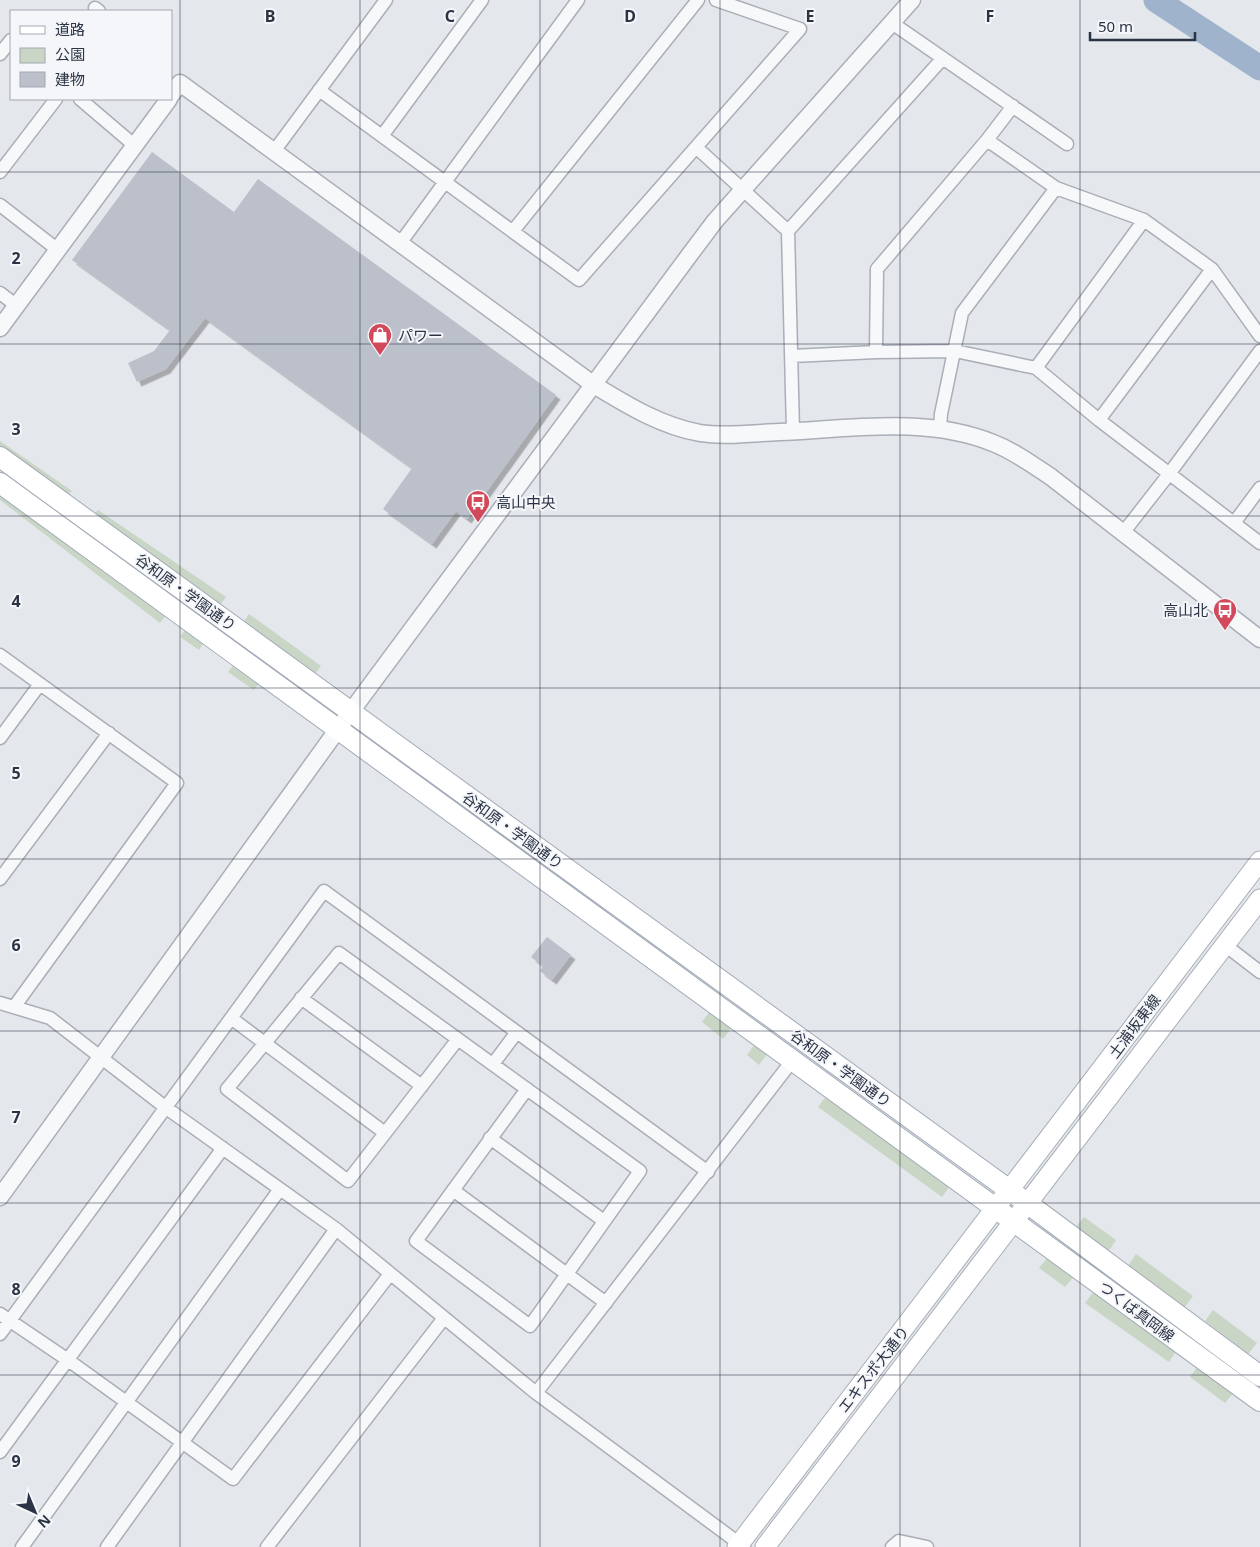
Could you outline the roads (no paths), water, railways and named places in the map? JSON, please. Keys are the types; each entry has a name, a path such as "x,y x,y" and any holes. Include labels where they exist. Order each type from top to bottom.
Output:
{"main road":[{"name":"谷和原・学園通り","path":"0,457 1027,1203"},
{"name":"谷和原・学園通り","path":"0,483 1014,1221"},
{"name":"土浦坂東線","path":"1010,1191 1260,862"},
{"name":"土浦坂東線","path":"1027,1203 1260,899"},
{"name":"エキスポ大通り","path":"740,1546 1010,1191"},
{"name":"エキスポ大通り","path":"764,1547 1027,1203"},
{"name":"つくば真岡線","path":"1027,1203 1260,1376"},
{"name":"つくば真岡線","path":"1014,1221 1260,1401"}],"street":[{"path":"275,150 386,0"},
{"path":"382,136 482,0"},
{"path":"401,242 578,0"},
{"path":"513,231 698,0"},
{"path":"319,90 579,280 800,29 716,0"},
{"path":"0,1197 350,712 693,250 742,190 912,0"},
{"path":"892,23 1067,144"},
{"path":"0,54 10,41"},
{"path":"793,432 788,231 943,58"},
{"path":"174,84 275,150 594,385 631,408 654,419 701,433 793,432 901,426 940,429 966,434 994,443 1022,458 1051,478 1260,639"},
{"path":"0,172 55,100"},
{"path":"81,100 134,145"},
{"path":"0,328 168,100"},
{"path":"876,352 877,269 987,140 1013,106"},
{"path":"987,140 1056,188 1144,220 1212,269 1260,336"},
{"path":"696,148 788,231"},
{"path":"940,429 941,414 962,313 1056,188"},
{"path":"0,205 58,250"},
{"path":"1036,368 1144,220"},
{"path":"1099,420 1212,269"},
{"path":"0,294 17,306"},
{"path":"792,356 954,350 1036,368 1099,420 1260,543"},
{"path":"1123,532 1169,474 1260,350"},
{"path":"1234,523 1260,488"},
{"path":"0,655 177,783 14,1007"},
{"path":"0,738 40,684"},
{"path":"0,879 109,733"},
{"path":"0,1334 5,1317 165,1107 324,891 708,1172"},
{"path":"1225,945 1260,972"},
{"path":"458,1039 348,1181 227,1089 339,952 640,1171 530,1326 416,1241 527,1089"},
{"path":"302,998 422,1086"},
{"path":"0,1003 50,1018 165,1107 336,1229 536,1393 740,1546"},
{"path":"230,1018 385,1133"},
{"path":"493,1064 517,1032"},
{"path":"536,1393 792,1061"},
{"path":"490,1138 604,1220"},
{"path":"0,1452 223,1148"},
{"path":"22,1547 280,1189"},
{"path":"453,1190 606,1302"},
{"path":"106,1547 336,1229"},
{"path":"5,1317 233,1479 390,1274"},
{"path":"268,1547 444,1318"},
{"path":"892,1547 899,1541 927,1547"}],"waterway":[{"path":"1156,0 1260,68"}],"place":[{"name":"パワー","path":"380,356"},
{"name":"高山中央","path":"478,523"},
{"name":"高山北","path":"1225,631"}]}
